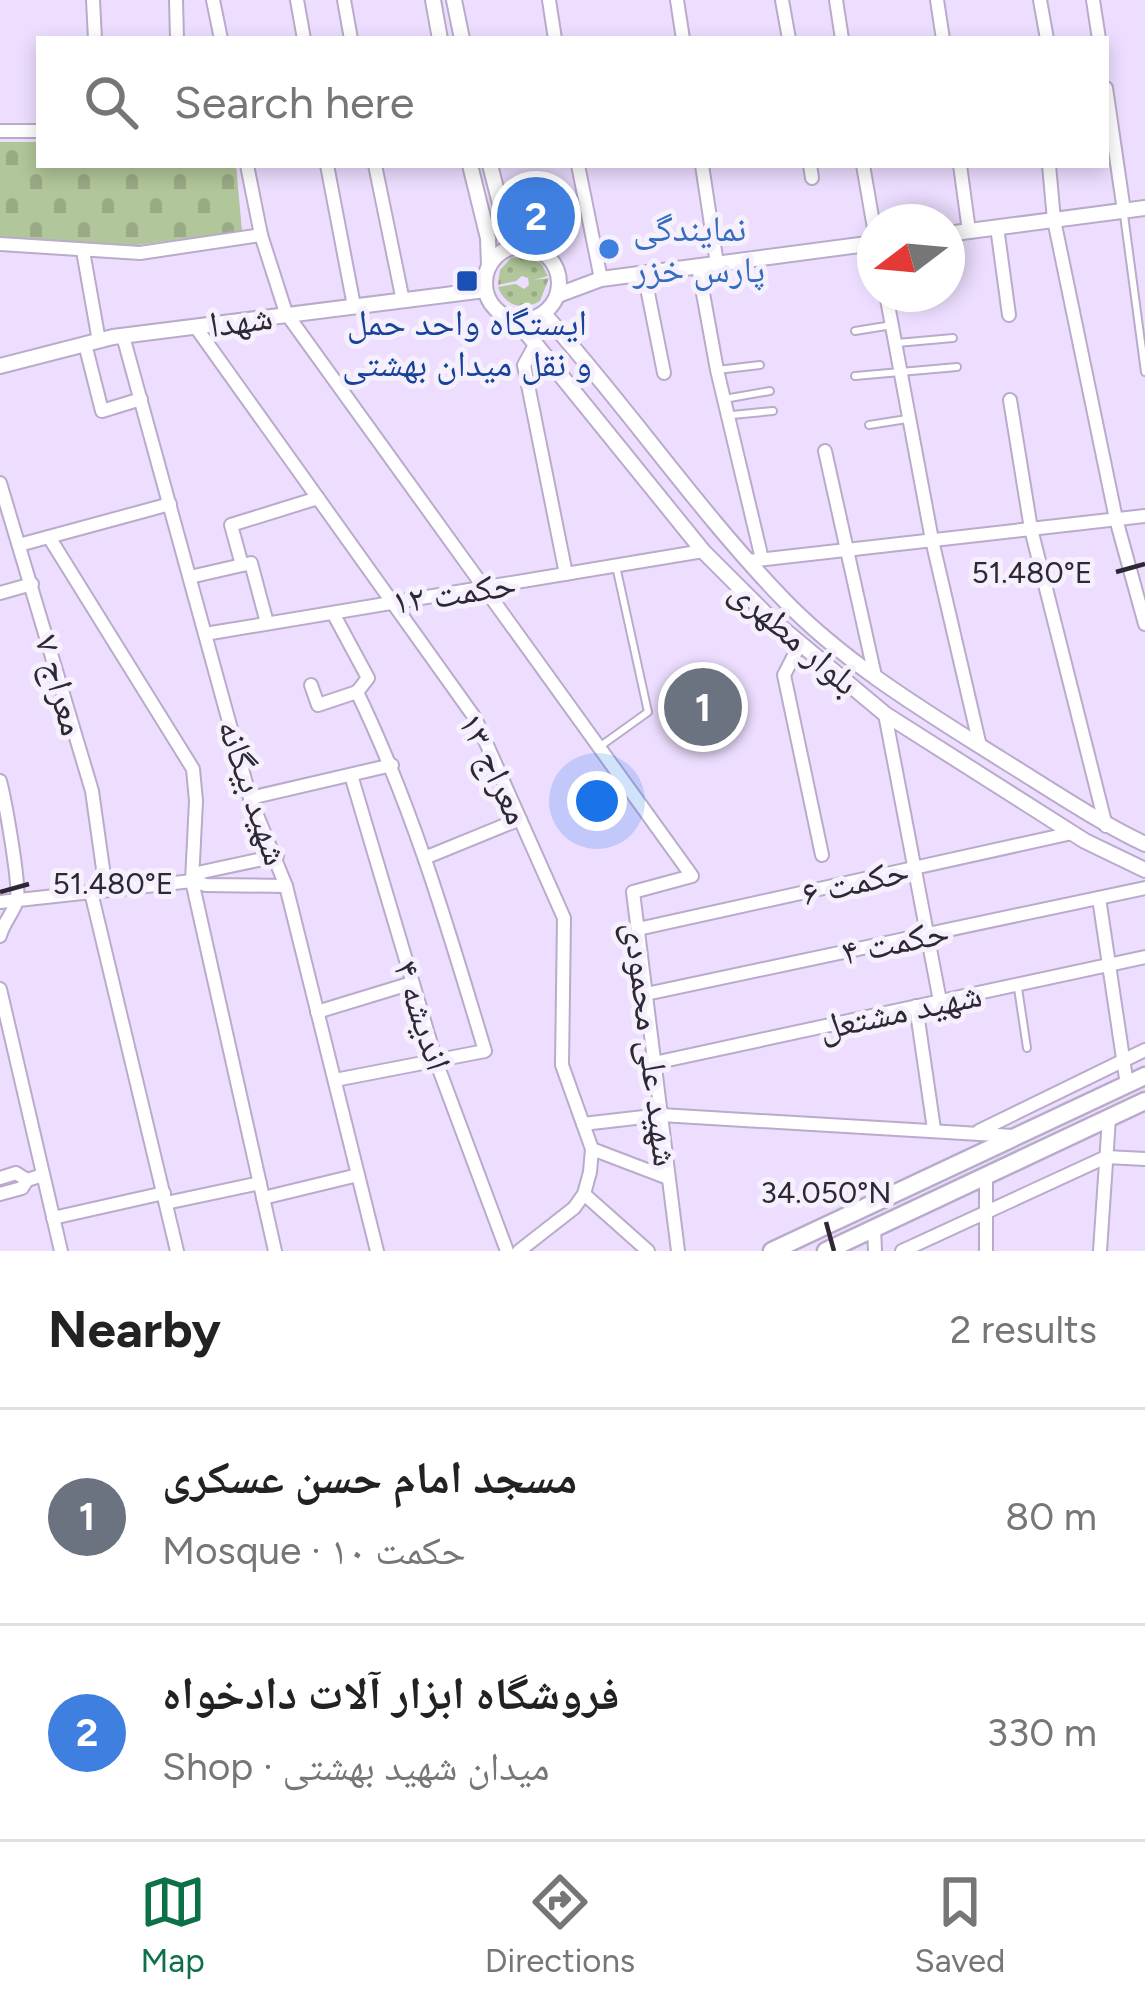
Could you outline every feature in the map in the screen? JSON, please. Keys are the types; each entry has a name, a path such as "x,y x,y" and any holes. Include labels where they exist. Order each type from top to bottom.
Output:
{"main road":[{"path":"772,1251 1145,1076"},
{"path":"826,1251 1145,1101"}],"street":[{"path":"93,0 95,36"},
{"path":"176,0 177,36"},
{"path":"213,0 220,36"},
{"path":"297,0 303,36"},
{"path":"344,0 350,36"},
{"path":"433,0 439,36"},
{"path":"454,0 461,36"},
{"path":"549,0 555,36"},
{"path":"676,0 682,36"},
{"path":"782,0 788,36"},
{"path":"836,0 842,36"},
{"path":"937,0 943,36"},
{"path":"1040,0 1046,36"},
{"path":"1093,0 1099,36"},
{"path":"1109,108 1124,211"},
{"path":"0,131 36,131"},
{"name":"شهید علی محمودی","path":"248,168 261,235 286,313 692,876 633,892 677,1251"},
{"path":"328,168 354,306"},
{"path":"376,168 403,301"},
{"path":"471,168 488,238 485,290 494,307 516,320 544,314 558,295 601,279"},
{"path":"491,168 517,245"},
{"path":"579,168 601,279"},
{"path":"702,168 717,264"},
{"path":"863,168 869,204"},
{"path":"960,168 969,231"},
{"path":"1049,168 1054,220 1116,519 1145,624"},
{"path":"965,232 1145,208"},
{"path":"997,227 1009,314"},
{"path":"0,244 140,253 261,235"},
{"path":"488,266 517,245 542,250 558,271 571,277 601,279 857,242"},
{"path":"83,250 102,411 141,399"},
{"path":"698,266 755,560 1145,516"},
{"path":"558,271 558,295"},
{"path":"644,273 664,373"},
{"name":"شهدا","path":"0,366 124,336 485,290"},
{"path":"889,312 932,540 980,746"},
{"name":"بلوار مطهری","path":"544,314 682,485 755,560 786,603 875,676 1106,826 1145,844"},
{"name":"بلوار مطهری","path":"516,320 703,551 736,588 800,644 885,714 1072,832 1145,870"},
{"name":"معراج ۱۳","path":"195,326 475,718 564,918 562,1065 592,1149 584,1194"},
{"name":"شهید بیگانه","path":"124,336 250,798 286,886 377,1251"},
{"path":"535,345 524,364 566,574"},
{"path":"1010,400 1031,529 1106,826"},
{"path":"825,451 875,676"},
{"name":"معراج ۷","path":"0,483 92,791 98,891 177,1251"},
{"path":"242,566 231,525 318,498"},
{"path":"19,545 170,504"},
{"path":"50,536 193,769 192,881 275,1251"},
{"name":"حکمت ۱۲","path":"205,634 703,551"},
{"path":"190,577 251,563 267,623"},
{"path":"0,593 32,584"},
{"path":"311,685 318,705 357,692 368,678 333,613"},
{"path":"800,644 784,675 822,855"},
{"path":"842,678 856,660"},
{"path":"334,1080 485,1051 427,857 392,765 357,692"},
{"path":"885,714 940,1001"},
{"path":"250,798 392,765"},
{"name":"اندیشه ۴","path":"351,775 436,1061 507,1251"},
{"path":"0,781 7,806 16,900 0,936"},
{"path":"427,857 520,819"},
{"name":"حکمت ۶","path":"638,929 1072,832"},
{"path":"192,881 202,872 277,856"},
{"path":"0,902 192,881 286,886"},
{"name":"حکمت ۴","path":"646,994 1145,888"},
{"path":"1099,898 1126,1084"},
{"name":"شهید مشتعل","path":"655,1063 1145,957"},
{"path":"317,1012 412,983"},
{"path":"0,989 61,1251"},
{"path":"916,1006 934,1129"},
{"path":"975,1133 1145,1050"},
{"path":"583,1124 661,1115 1015,1136"},
{"path":"1100,1251 1109,1118"},
{"path":"592,1149 668,1178"},
{"path":"902,1251 1106,1157 1145,1159"},
{"path":"0,1178 16,1173 27,1180"},
{"path":"263,1198 358,1174"},
{"path":"0,1194 43,1175"},
{"path":"986,1177 986,1251"},
{"path":"53,1218 260,1183"},
{"path":"519,1251 574,1208 584,1194 648,1251"},
{"path":"874,1228 875,1251"}],"lane":[{"path":"1124,211 1145,372"},
{"path":"855,332 892,325"},
{"path":"895,344 953,338"},
{"path":"717,370 760,364"},
{"path":"855,376 957,367"},
{"path":"724,399 770,392"},
{"path":"728,416 773,411"},
{"path":"868,425 909,419"},
{"path":"600,747 648,712 616,566"},
{"path":"1017,985 1027,1048"}],"green space":[{"path":"0,142 36,142 36,168 236,168 242,231 137,245 0,240"},
{"path":"527,256 541,263 548,276 534,280 549,278 540,301 521,306 505,299 498,287 516,284 524,289 528,278 498,285 500,270 511,258"}],"place":[{"name":"فروشگاه ابزار آلات دادخواه","path":"536,216"},
{"name":"نمایندگی پارس خزر","path":"609,249"},
{"name":"ایستگاه واحد حمل و نقل میدان بهشتی","path":"467,281"},
{"name":"مسجد امام حسن عسکری","path":"703,707"}]}
